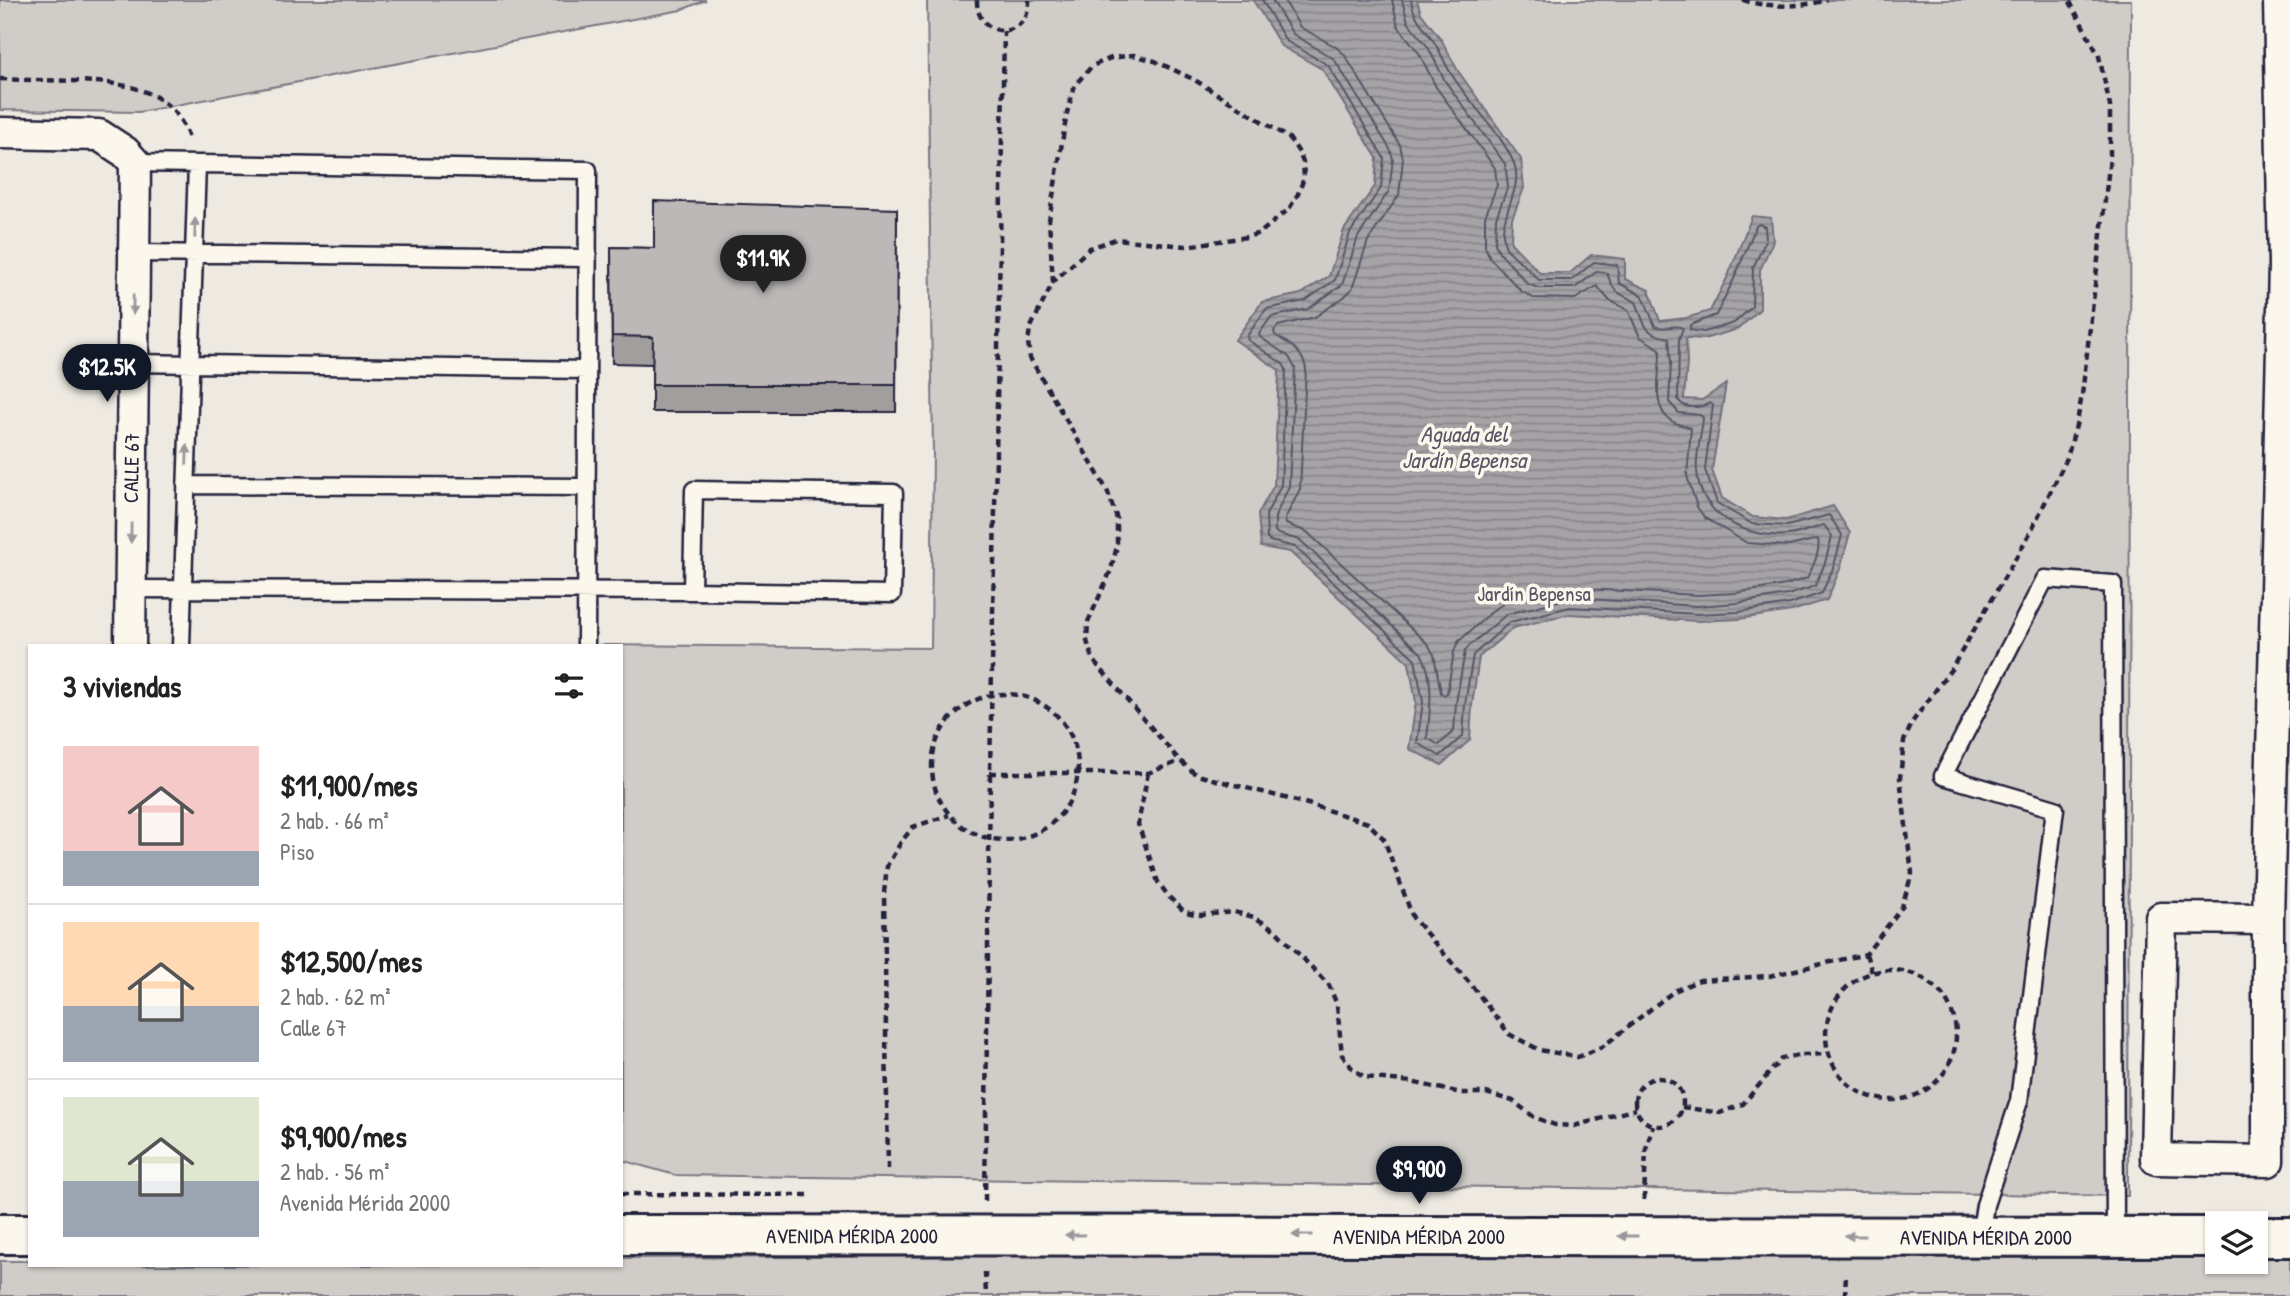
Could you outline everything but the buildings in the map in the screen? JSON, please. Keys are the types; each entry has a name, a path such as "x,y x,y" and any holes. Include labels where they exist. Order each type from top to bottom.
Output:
{"main road":[{"path":"0,1234 28,1234"},
{"name":"AVENIDA MÉRIDA 2000","path":"623,1235 2205,1237"},
{"path":"2268,1237 2290,1237"}],"street":[{"path":"2268,919 2161,918 2156,1159 2268,1161 2268,919 2287,265 2279,0"},
{"path":"0,133 99,135 125,152 135,163"},
{"name":"CALLE 67","path":"130,644 135,163"}],"lane":[{"path":"135,163 588,170 586,644"},
{"path":"181,644 197,164"},
{"path":"134,253 587,258"},
{"path":"132,363 587,370"},
{"path":"186,485 586,487"},
{"path":"130,589 892,594 894,493 694,490 692,592"},
{"path":"1980,1236 1985,1205 2019,1101 2055,809 1943,776 2045,579 2113,584 2115,1237"}],"path":[{"path":"977,0 977,11 981,19 987,25 1004,31 1026,19 1029,0"},
{"path":"1742,0 1771,5 1816,4 1827,0"},
{"path":"1052,282 1049,220 1067,113 1075,85 1092,66 1111,58 1133,55 1155,61 1193,79 1289,138 1298,151 1303,162 1304,178 1298,194 1289,209 1260,233 1186,246 1116,239 1090,248 1052,282 1030,329 1030,358 1107,490 1117,519 1118,546 1111,570 1088,622 1087,641 1093,660 1180,761 1197,775 1368,823 1384,839 1413,918 1473,986 1508,1034 1540,1050 1578,1057 1602,1047 1674,991 1700,981 1769,976 1866,954 1902,907 1912,873 1900,778 1904,741 1913,721 1952,668 2030,533 2067,458 2082,395 2110,158 2110,106 2099,56 2069,0"},
{"path":"985,1235 991,696 1004,31"},
{"path":"0,79 130,85 160,99 176,114 188,134 197,164"},
{"path":"1012,694 1035,700 1056,714 1071,734 1078,756 1078,772 1070,803 1056,821 1036,834 1013,841 989,839 967,831 949,816 937,795 932,771 935,746 946,723 964,706 991,696 1012,694"},
{"path":"990,773 1148,773 1180,761"},
{"path":"1148,773 1138,824 1158,882 1185,912 1201,915 1234,912 1254,917 1274,929 1329,985 1337,1005 1342,1055 1352,1068 1364,1077 1411,1082 1461,1093 1486,1093 1513,1101 1534,1117 1555,1125 1574,1126 1636,1109"},
{"path":"888,1169 884,893 887,866 913,827 949,816"},
{"path":"1866,954 1872,972"},
{"path":"1894,969 1916,974 1935,985 1949,1002 1956,1023 1956,1045 1949,1066 1936,1083 1917,1095 1896,1101 1874,1098 1854,1089 1839,1074 1829,1054 1826,1034 1829,1013 1839,995 1854,980 1872,972 1894,969"},
{"path":"1682,1107 1720,1113 1743,1104 1782,1058 1829,1054"},
{"path":"1662,1078 1676,1086 1683,1100 1682,1107 1680,1115 1668,1125 1653,1125 1646,1122 1636,1109 1637,1093 1647,1081 1662,1078"},
{"path":"1644,1236 1644,1168 1653,1125"}],"green space":[{"path":"0,0 706,0 681,10 139,112 0,110"},
{"name":"Jardín Bepensa","path":"927,0 2131,0 2128,1196 675,1175 623,1161 623,645 931,648 933,453"},
{"path":"1859,1251 2205,1254 2205,1274 2268,1274 2268,1255 2290,1255 2290,1296 0,1296 0,1261 28,1261 28,1267 623,1267 623,1258"}],"water":[{"name":"Aguada del Jardín Bepensa","path":"1253,0 1417,0 1421,13 1441,39 1458,71 1521,159 1524,188 1512,219 1511,243 1540,273 1570,273 1591,255 1625,259 1625,279 1649,290 1660,321 1686,318 1710,311 1728,276 1752,216 1771,218 1773,241 1760,270 1760,309 1738,329 1704,339 1686,338 1684,399 1702,400 1726,384 1712,470 1722,498 1753,517 1786,520 1833,506 1850,533 1840,569 1827,600 1792,611 1739,619 1698,621 1569,614 1513,628 1479,657 1470,740 1442,765 1409,749 1416,702 1409,663 1290,552 1261,547 1258,514 1274,485 1279,370 1235,340 1262,302 1301,294 1329,276 1344,230 1375,186 1377,158 1322,69 1281,46"}]}
